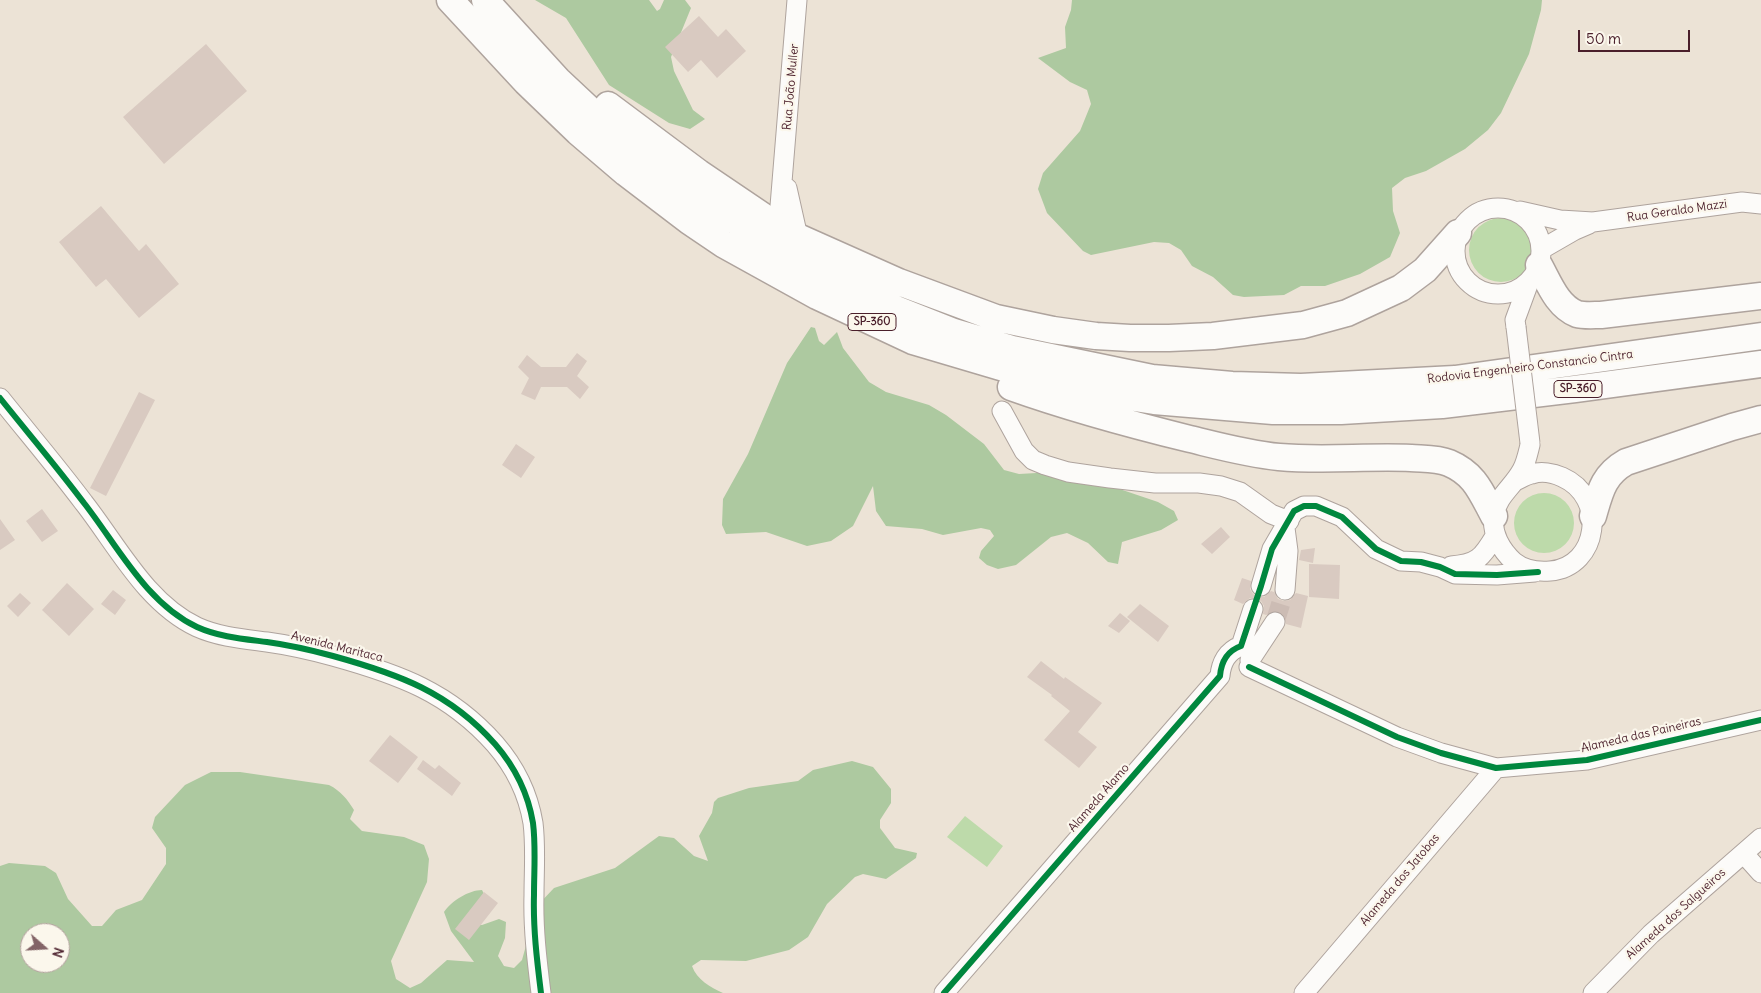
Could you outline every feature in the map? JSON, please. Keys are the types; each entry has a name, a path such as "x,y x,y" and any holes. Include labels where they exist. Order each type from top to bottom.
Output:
{"highway":[{"name":"SP-360","path":"450,0 526,82 578,132 626,173 689,221 724,244 792,283 913,341 1038,378 1109,394 1154,401 1273,411 1341,412 1442,405 1761,364"},
{"name":"Rodovia Engenheiro Constancio Cintra","path":"485,0 512,32 558,80 606,124 662,172 713,208 837,280 896,309 954,332 1012,349 1152,378 1232,385 1301,387 1455,379 1761,336"},
{"path":"512,32 535,44 601,100 770,221 798,237 899,282 996,318 1053,330 1096,336 1159,338 1213,336 1303,325 1348,312 1401,288 1425,270 1458,233"},
{"path":"1537,265 1565,308 1579,314 1601,315 1761,296"},
{"path":"913,341 976,374 1031,394 1151,430 1230,449 1278,457 1321,459 1400,458 1447,462 1469,474 1476,482 1495,526"},
{"path":"1592,516 1600,491 1606,479 1615,468 1626,462 1732,426 1761,419"}],"street":[{"name":"Rua João Muller","path":"784,174 798,0"},
{"path":"770,221 778,212 784,174"},
{"path":"784,174 798,237"},
{"name":"Rua Geraldo Mazzi","path":"1593,222 1742,202 1761,204"},
{"path":"1516,324 1483,292 1468,283 1458,268 1454,251 1458,233 1468,219 1483,210 1500,207 1560,220 1593,222"},
{"path":"1440,567 1466,565 1473,563 1481,557 1495,526 1500,496 1515,481 1524,465 1530,444 1516,324 1537,265 1538,234 1530,220 1517,211"},
{"path":"1483,292 1500,294 1516,291 1537,265 1575,230 1593,222"},
{"name":"Avenida Maritaca","path":"0,398 85,504 140,580 169,609 197,627 226,636 316,651 386,671 446,700 478,725 509,760 525,790 532,822 535,857 534,906 537,964 541,993"},
{"path":"1002,410 1024,451 1033,460 1045,465 1068,472 1110,478 1155,483 1199,483 1221,486 1240,492 1287,524"},
{"path":"1261,586 1272,549 1294,511 1304,506 1316,506 1342,517 1376,549 1401,561 1421,562 1440,567 1455,574 1497,575 1538,572 1556,570 1572,563 1585,550 1592,534 1592,516 1586,496 1572,481 1554,473 1544,464 1530,444"},
{"path":"1515,481 1533,473 1554,473"},
{"path":"1285,590 1288,551 1287,524"},
{"path":"1495,526 1504,554 1520,566 1538,572"},
{"path":"1246,658 1254,609"},
{"path":"1246,658 1275,622"},
{"path":"1246,658 1396,737 1441,753 1496,768"},
{"name":"Alameda Alamo","path":"944,993 1220,676 1232,678 1240,675 1246,658"},
{"name":"Alameda das Paineiras","path":"1496,768 1587,760 1761,720"},
{"name":"Alameda dos Jatobas","path":"1304,993 1496,768"},
{"name":"Alameda dos Salgueiros","path":"1593,993 1651,934 1761,838"},
{"path":"1744,854 1761,873"}],"green space":[{"path":"535,0 649,0 657,11 664,0 685,0 691,8 671,57 674,71 693,110 705,119 690,129 669,123 609,85 566,18"},
{"path":"1072,0 1542,0 1529,54 1501,113 1488,130 1465,149 1426,171 1405,178 1392,188 1393,211 1400,233 1390,257 1360,274 1325,286 1301,286 1284,295 1244,297 1233,295 1213,277 1192,266 1181,250 1169,243 1154,242 1091,255 1083,251 1047,213 1038,189 1043,173 1080,131 1091,104 1087,90 1070,82 1038,58 1066,48 1065,27 1071,10"},
{"path":"1501,218 1513,220 1524,227 1531,238 1533,250 1531,262 1524,273 1513,280 1501,282 1489,280 1478,273 1471,262 1469,250 1471,238 1478,227 1489,220"},
{"path":"811,327 815,328 819,341 824,345 837,332 843,348 869,382 886,392 929,405 946,415 984,444 1004,470 1019,474 1054,472 1084,477 1158,502 1174,511 1178,520 1161,530 1122,542 1118,564 1108,562 1088,543 1067,533 1051,537 1016,565 998,569 987,565 979,558 981,551 994,536 990,530 981,528 943,535 922,529 886,526 876,511 873,486 853,526 831,541 807,546 766,532 726,534 722,525 723,499 748,454 787,363"},
{"path":"1538,493 1550,493 1561,498 1569,506 1574,517 1572,535 1561,548 1550,553 1538,553 1527,548 1519,540 1514,529 1514,517 1519,506 1527,498"},
{"path":"852,761 873,767 891,789 891,803 880,820 880,828 895,848 917,853 916,858 886,879 863,874 855,877 827,904 808,937 789,950 746,961 701,960 692,966 697,975 709,986 723,993 0,993 0,866 9,863 45,866 56,873 68,899 92,926 102,926 116,910 142,900 166,864 166,848 152,828 155,817 185,785 211,772 240,772 329,785 349,802 354,810 350,819 362,831 404,837 424,845 429,859 427,882 391,961 396,979 410,988 421,983 447,960 474,962 451,931 444,912 461,897 477,890 482,890 484,894 475,924 482,925 499,919 506,922 505,938 498,956 504,966 514,968 522,960 537,906 554,888 615,868 659,836 674,838 694,856 708,861 699,836 712,813 714,802 718,798 749,788 798,781 813,770"},
{"path":"965,816 1003,846 987,867 947,837"}],"building":[{"path":"699,16 718,37 726,29 746,51 717,78 701,60 688,72 665,47"},
{"path":"206,44 247,91 164,164 123,117"},
{"path":"101,206 139,251 146,244 179,284 139,318 106,279 96,287 59,242"},
{"path":"577,353 587,361 577,376 589,387 580,399 567,387 541,387 535,400 521,394 529,378 518,367 527,355 541,367 566,367"},
{"path":"139,392 155,400 106,496 90,488"},
{"path":"516,444 535,457 521,478 502,465"},
{"path":"42,509 58,531 42,542 26,521"},
{"path":"0,519 15,540 0,550"},
{"path":"1221,527 1230,537 1212,554 1201,544"},
{"path":"1315,548 1313,563 1299,560 1301,550"},
{"path":"1309,564 1340,565 1339,599 1309,597"},
{"path":"1242,578 1251,581 1250,589 1258,597 1264,597 1271,591 1274,592 1278,599 1284,601 1290,600 1296,593 1308,596 1301,628 1286,624 1285,617 1281,612 1275,611 1266,615 1263,614 1264,606 1257,599 1250,598 1243,604 1234,600"},
{"path":"67,583 94,609 69,636 42,610"},
{"path":"113,590 126,600 115,615 101,604"},
{"path":"20,593 31,603 18,617 7,606"},
{"path":"1140,604 1169,626 1158,642 1127,617"},
{"path":"1120,613 1130,621 1119,633 1108,626"},
{"path":"1041,661 1064,679 1065,677 1102,703 1078,732 1097,747 1079,768 1044,740 1070,711 1027,677"},
{"path":"390,735 418,757 398,783 369,761"},
{"path":"423,760 435,769 439,765 461,783 452,796 417,769"},
{"path":"484,892 498,903 469,940 455,929"}],"tunnel":[{"path":"1275,622 1285,590"}],"cycle path":[{"path":"0,398 74,490 134,572 162,603 179,617 197,627 214,633 316,652 401,678 441,698 477,726 495,744 509,762 520,781 531,812 535,850 534,920 541,993"},
{"path":"944,993 1220,676 1228,654 1241,646 1272,549 1294,511 1304,506 1316,506 1342,517 1376,549 1401,561 1421,562 1440,567 1455,574 1497,575 1538,572"},
{"path":"1249,667 1397,737 1441,753 1496,768 1587,760 1761,720"}]}
